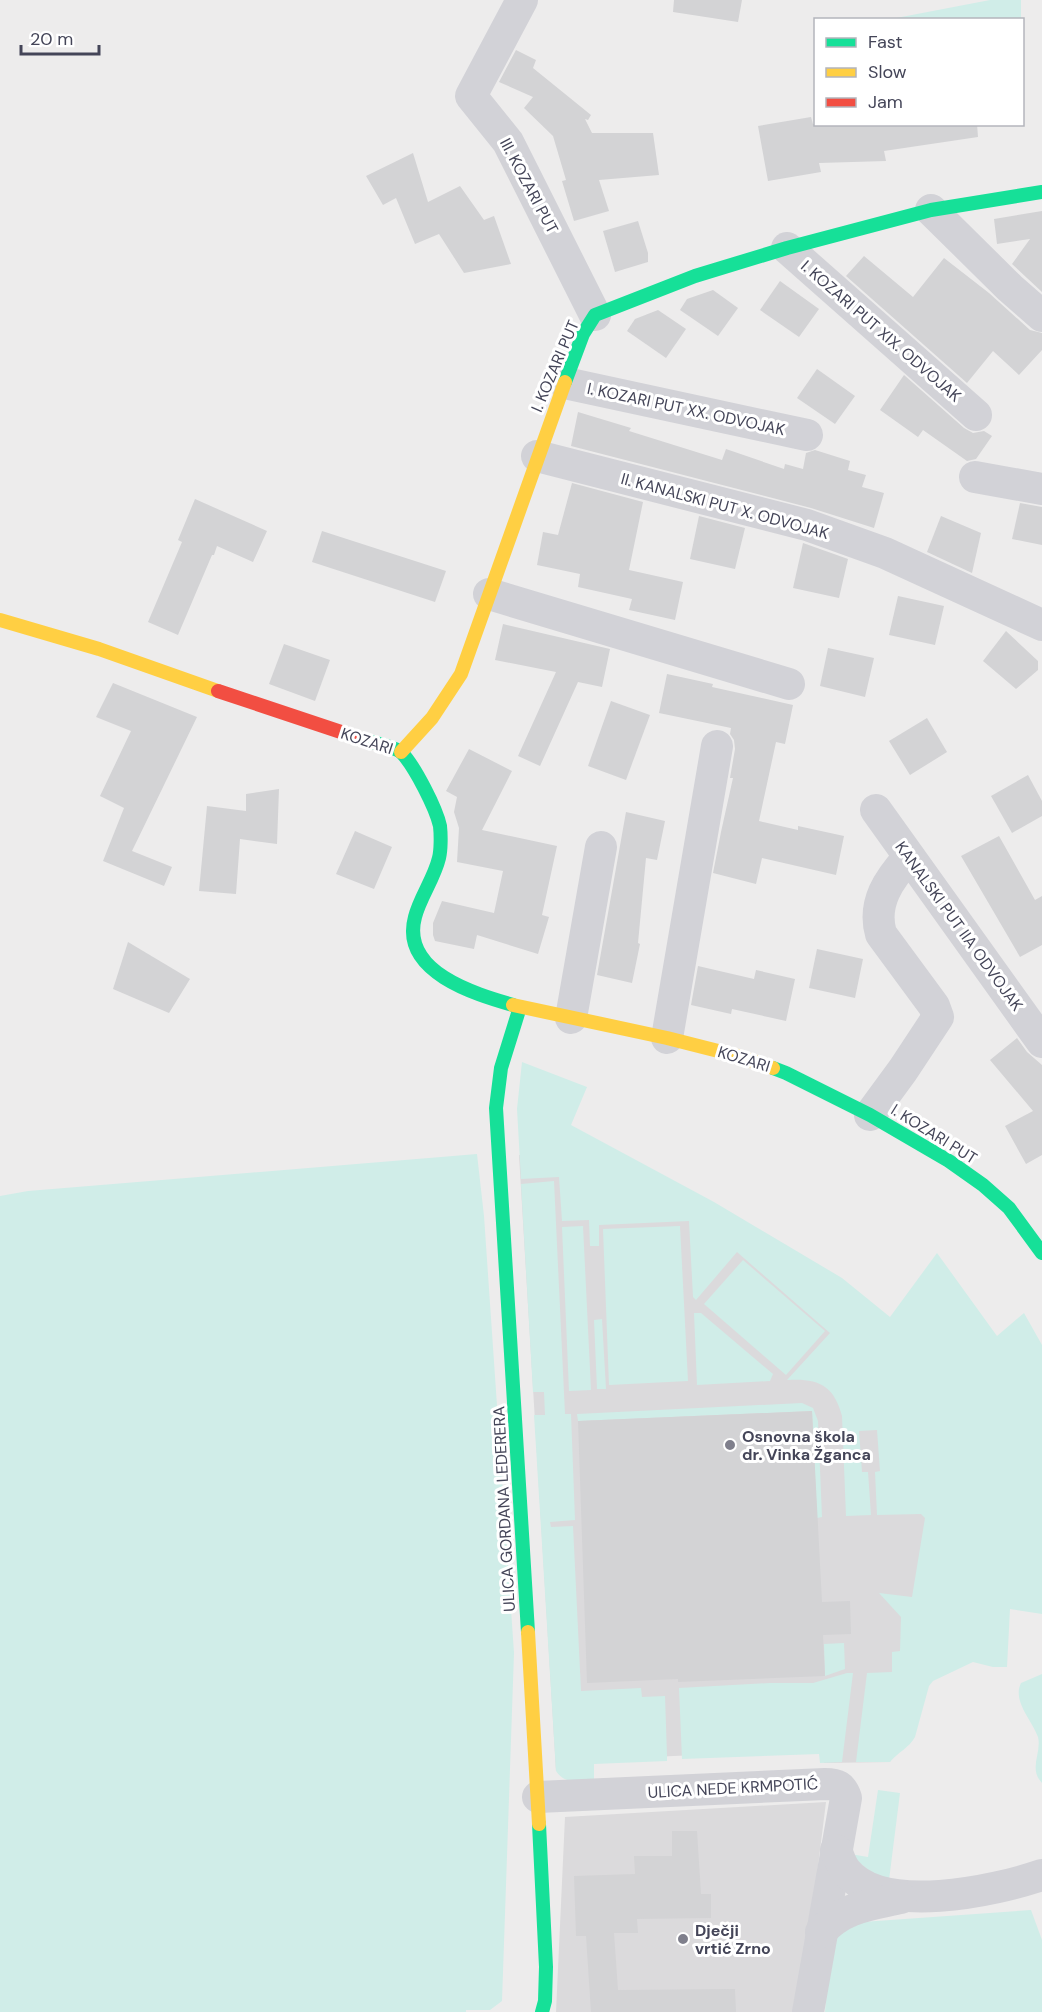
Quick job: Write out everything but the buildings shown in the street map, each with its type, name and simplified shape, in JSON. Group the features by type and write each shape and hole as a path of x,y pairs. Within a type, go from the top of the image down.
{"street":[{"name":"III. KOZARI PUT","path":"522,0 471,96 507,142 596,315"},
{"name":"I. KOZARI PUT","path":"401,752 432,718 461,674 537,456 583,334 596,315 695,276 787,248 931,210 1042,192"},
{"path":"931,210 1010,288 1042,316"},
{"name":"I. KOZARI PUT XIX. ODVOJAK","path":"787,248 976,415"},
{"name":"I. KOZARI PUT XX. ODVOJAK","path":"565,382 807,435"},
{"name":"II. KANALSKI PUT X. ODVOJAK","path":"537,456 807,525 885,553 1042,625"},
{"path":"975,477 1042,489"},
{"path":"489,594 789,684"},
{"name":"KOZARI","path":"0,620 99,649 251,703 401,752 426,791 440,827 440,858 414,919 414,938 420,955 442,978 474,994 520,1007 667,1038 738,1056 786,1073"},
{"path":"667,1038 717,746"},
{"name":"KANALSKI PUT IIA ODVOJAK","path":"876,810 1042,1042"},
{"path":"571,1018 601,847"},
{"path":"870,1115 938,1017 934,1006 880,934 877,922 879,905 885,888 909,857"},
{"name":"ULICA GORDANA LEDERERA","path":"520,1007 501,1068 496,1108 538,1797 546,1967 542,2012"},
{"name":"I. KOZARI PUT","path":"786,1073 870,1115 949,1161 983,1185 1009,1208 1042,1253"},
{"name":"ULICA NEDE KRMPOTIĆ","path":"538,1797 836,1784 843,1789 846,1798 808,2012"},
{"path":"836,1850 841,1863 855,1879 870,1889 904,1897"},
{"path":"821,1932 832,1919 855,1908 904,1897 978,1891 1013,1885 1042,1875"}],"shaded area":[{"name":"Osnovna škola dr. Vinka Žganca","path":"519,1155 636,1187 781,1272 947,1474 890,1762 824,1763 823,1749 589,1760 556,1771"},
{"name":"Dječji vrtić Zrno","path":"826,1802 795,2012 556,2012 565,1817"}],"green space":[{"path":"990,0 1021,0 1021,18 896,18"},
{"path":"522,1062 587,1087 571,1125 714,1202 842,1278 890,1317 937,1253 997,1336 1024,1313 1042,1345 1042,1614 1010,1609 1007,1667 993,1667 973,1662 933,1681 929,1686 915,1737 890,1762 856,1762 867,1673 892,1672 892,1652 900,1651 901,1617 879,1593 912,1597 925,1518 921,1514 877,1515 875,1472 880,1471 877,1430 859,1431 862,1472 868,1472 871,1515 846,1516 842,1416 839,1405 829,1390 816,1382 787,1380 830,1333 737,1252 696,1300 693,1297 689,1221 599,1225 599,1246 590,1246 589,1220 562,1221 559,1177 521,1179 517,1109"},
{"path":"477,1154 484,1216 514,1653 502,2001 490,2010 466,2010 466,2012 0,2012 0,1196 28,1191"},
{"path":"554,1181 565,1414 571,1414 575,1520 550,1522 551,1527 573,1526 581,1691 641,1688 642,1697 665,1696 667,1761 594,1764 594,1780 578,1781 568,1780 556,1771 534,1415 545,1415 544,1392 533,1392 521,1184"},
{"path":"583,1226 591,1390 569,1391 562,1227"},
{"path":"680,1226 688,1381 609,1385 603,1229"},
{"path":"743,1260 825,1331 786,1375 704,1304"},
{"path":"694,1313 701,1313 773,1374 770,1381 697,1385"},
{"path":"602,1319 606,1389 597,1389 594,1320"},
{"path":"802,1403 813,1408 818,1421 822,1517 817,1518 812,1411 578,1421 577,1414"},
{"path":"844,1643 845,1669 825,1676 824,1644"},
{"path":"853,1673 842,1762 820,1763 819,1754 682,1759 679,1688 813,1683"},
{"path":"1042,1674 1042,1783 1036,1772 1038,1737 1021,1704 1019,1690 1021,1683"},
{"path":"878,1790 900,1793 888,1888 850,1854 868,1857"},
{"path":"1031,1910 1042,1940 1042,2012 825,2012 831,1941 848,1923"}],"traffic: fast":[{"path":"565,382 583,334 595,315 695,276 787,248 931,210 1042,192"},
{"path":"359,738 402,753 424,788 440,826 439,858 415,917 413,936 419,952 429,966 444,978 461,987 513,1005"},
{"path":"520,1007 501,1068 496,1108 528,1632"},
{"path":"773,1068 870,1115 949,1161 983,1185 1009,1208 1042,1253"},
{"path":"539,1824 546,1967 545,2001 542,2012"}],"traffic: slow":[{"path":"401,752 432,718 461,674 565,382"},
{"path":"0,620 99,649 218,691"},
{"path":"513,1005 667,1038 738,1056 773,1068"},
{"path":"528,1632 539,1824"}],"traffic: jam":[{"path":"218,691 359,738"}],"place":[{"name":"Osnovna škola dr. Vinka Žganca","path":"730,1445"},
{"name":"Dječji vrtić Zrno","path":"683,1939"}]}
